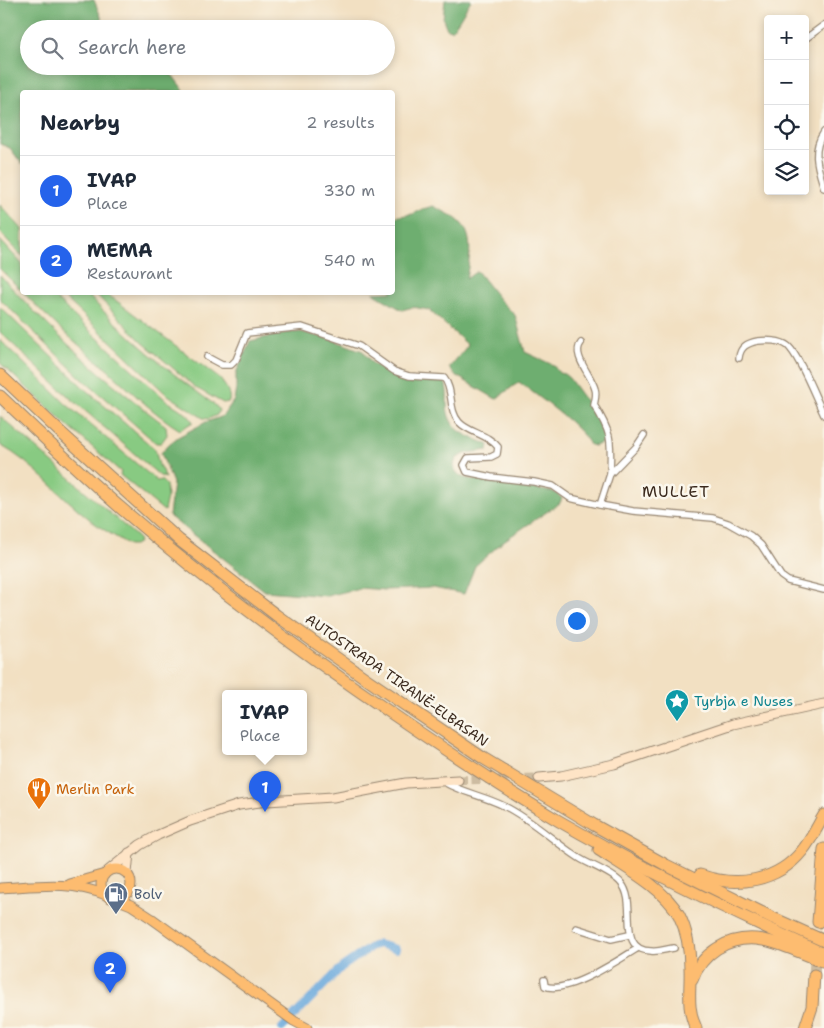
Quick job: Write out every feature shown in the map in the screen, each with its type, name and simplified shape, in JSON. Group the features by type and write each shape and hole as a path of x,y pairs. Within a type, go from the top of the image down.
{"highway":[{"name":"AUTOSTRADA TIRANË-ELBASAN","path":"0,375 179,540 276,615 368,680 483,758 580,817 666,865 824,941"},
{"name":"AUTOSTRADA TIRANË-ELBASAN","path":"0,396 121,508 269,626 368,697 518,796 590,838 660,875 824,954"},
{"path":"666,865 674,862 699,875 721,881 758,880 779,871 794,860 810,840 824,815"},
{"path":"590,838 594,846 652,886 667,899 679,916 689,950 690,1007 696,1028"},
{"path":"818,922 824,849"},
{"path":"690,992 694,974 705,959 717,948 734,941 749,939 769,941 824,961"},
{"path":"805,1028 812,1007 814,975"}],"main road":[{"path":"539,778 561,776 614,764 733,724 821,706"},
{"path":"106,895 101,885 106,873 129,853 158,834 190,821 239,805 267,801 333,797 399,784 458,780"},
{"path":"127,873 129,853"},
{"path":"0,888 68,884 117,869 127,873 132,881 130,892 123,898 116,899"},
{"path":"68,884 92,889 131,905 304,1026"},
{"path":"130,892 151,918"}],"street":[{"path":"809,36 824,25"},
{"path":"824,132 818,140 816,162 824,188"},
{"path":"207,357 222,365 231,365 236,360 247,333 274,329 302,327 350,342 368,351 394,370 409,376 444,378 448,382 454,414 459,422 492,441 498,447 498,451 494,456 468,458 464,465 467,472 553,486 570,498 600,505 633,511 713,518 728,523 751,536 761,545 781,576 788,581 824,590"},
{"path":"739,358 740,351 744,346 751,343 769,341 786,345 792,351 807,378 824,415"},
{"path":"580,343 578,348 579,354 596,391 594,405 610,436 612,453 610,474 600,505"},
{"path":"610,474 636,447 644,435"},
{"path":"442,780 464,792 504,806 578,858 621,882 627,894 629,907 629,936 638,948 650,952 674,948"},
{"path":"576,928 612,939 629,936"},
{"path":"544,980 545,986 559,988 578,981 638,948"}],"green space":[{"path":"0,0 94,0 102,20 20,20 20,75 171,75 184,90 20,90 20,161 10,148 0,144"},
{"path":"445,0 471,0 452,30 447,29 443,19"},
{"path":"0,205 20,227 20,254 0,232"},
{"path":"433,206 454,217 465,228 470,249 466,279 477,271 499,299 515,315 525,352 553,365 559,373 569,378 598,418 606,434 604,442 595,446 590,445 578,429 568,420 519,382 496,399 455,375 449,368 468,345 429,310 413,307 402,310 376,295 395,295 395,217 413,214"},
{"path":"0,240 20,262 20,289 0,269"},
{"path":"0,275 79,355 166,426 167,435 161,443 156,443 79,376 0,299"},
{"path":"26,295 52,295 166,400 185,412 193,422 180,430 161,417"},
{"path":"62,295 88,295 116,324 219,410 217,415 208,419 203,418 165,393"},
{"path":"97,295 107,295 114,299 220,379 228,392 229,402 223,403 196,388 141,341"},
{"path":"0,307 87,391 155,449 159,465 166,478 160,476 59,388 0,332"},
{"path":"301,332 333,340 363,351 372,363 395,377 415,381 445,382 448,414 455,427 467,436 489,445 488,450 467,453 457,458 454,467 458,474 464,478 554,492 562,498 560,503 505,540 475,566 464,594 433,588 385,590 360,588 327,596 265,591 169,516 173,483 161,453 178,437 206,422 221,417 225,413 234,400 236,373 250,341 286,333"},
{"path":"0,340 66,404 157,481 161,480 166,485 167,497 164,511 120,475 121,472 0,363"},
{"path":"0,416 137,537 139,542 129,545 97,525 34,469 0,445"}],"waterway":[{"path":"282,1028 342,967 378,944 396,949"}],"tunnel":[{"path":"458,780 539,778"},
{"path":"814,975 818,922"}],"place":[{"name":"Tyrbja e Nuses","path":"677,722"},
{"name":"Merlin Park","path":"39,810"},
{"name":"IVAP","path":"265,812"},
{"name":"Bolv","path":"116,915"},
{"name":"MEMA","path":"110,993"}],"district":[{"name":"MULLET","path":"676,491"}]}
